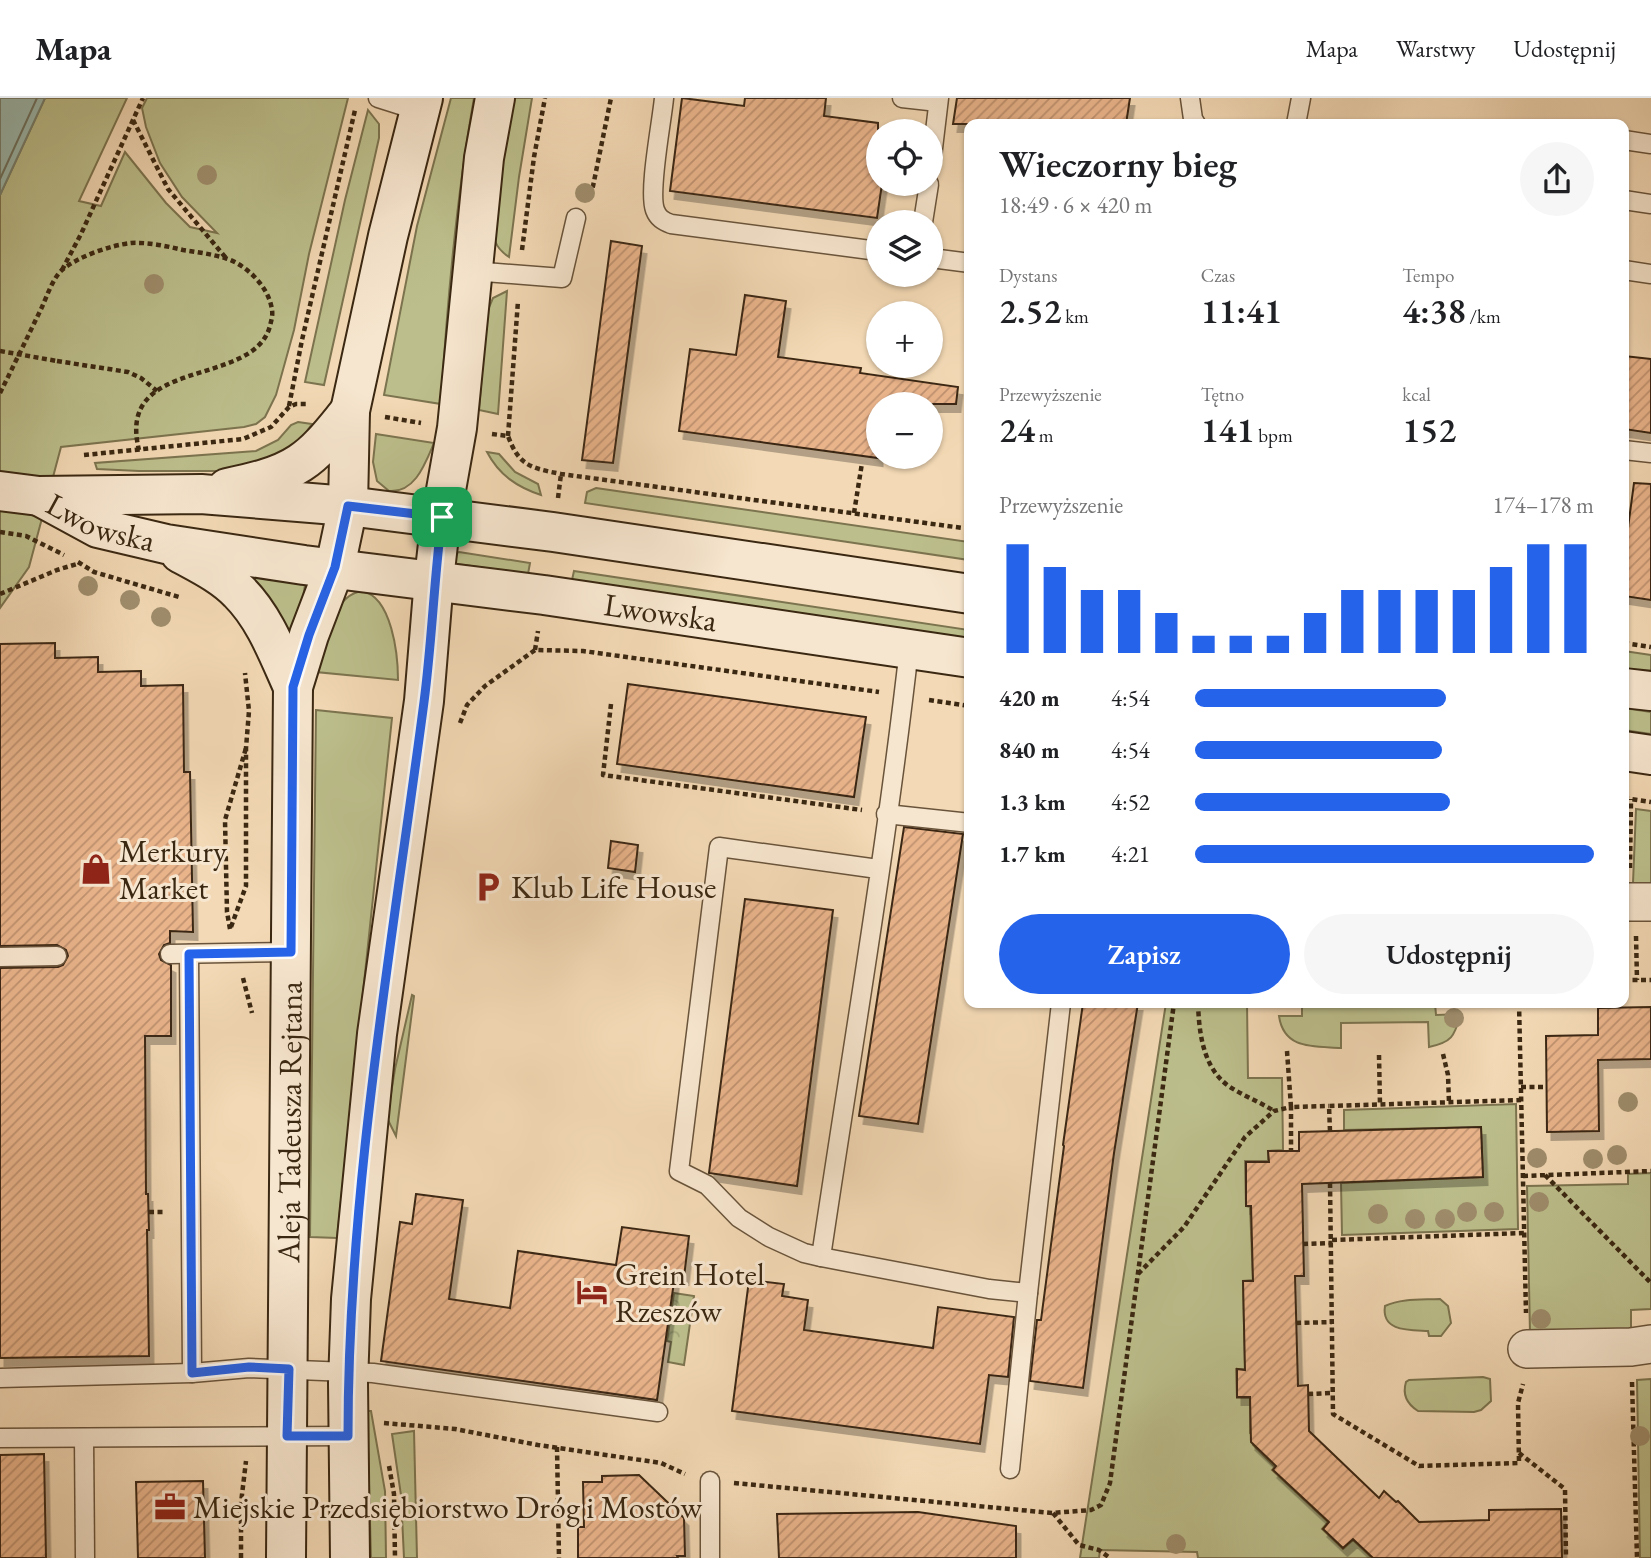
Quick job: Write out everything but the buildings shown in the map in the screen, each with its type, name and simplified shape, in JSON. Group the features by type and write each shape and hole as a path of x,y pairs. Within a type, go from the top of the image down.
{"main road":[{"name":"Aleja Tadeusza Rejtana","path":"350,1558 365,1435 349,1372 351,1299 377,1034 424,701 434,579 457,428 484,158 495,98"},
{"name":"Aleja Tadeusza Rejtana","path":"286,1558 293,687 335,567 348,506 349,411 421,104"},
{"path":"201,494 256,482 299,464 320,446 349,411"},
{"path":"0,491 39,496"},
{"name":"Lwowska","path":"39,496 201,494 348,506 442,517 964,593"},
{"name":"Lwowska","path":"39,496 98,528 166,544 434,579 964,658"},
{"path":"166,544 214,572 238,590 257,613 293,687"},
{"path":"1629,689 1651,691"},
{"path":"1629,752 1651,755"}],"street":[{"path":"1527,1349 1641,1345"}],"lane":[{"path":"379,98 421,104"},
{"path":"664,98 653,188 656,213 661,220 671,224 866,249"},
{"path":"902,98 938,100 936,119"},
{"path":"1190,98 1194,119"},
{"path":"1297,119 1301,98"},
{"path":"1629,141 1651,144"},
{"path":"1629,201 1651,204"},
{"path":"472,271 562,278 576,218"},
{"path":"943,260 964,262"},
{"path":"1629,271 1651,274"},
{"path":"1629,451 1651,453"},
{"path":"821,1257 908,649"},
{"path":"886,814 964,823"},
{"path":"878,869 719,847 679,1171 707,1185 739,1218 769,1237 804,1253 989,1289 1028,1293"},
{"path":"170,954 291,952"},
{"path":"189,954 192,1373"},
{"path":"0,957 58,956"},
{"path":"1010,1469 1060,1008"},
{"path":"0,1378 192,1373 249,1367 349,1372 386,1374 658,1412"},
{"path":"0,1438 365,1435"},
{"path":"84,1438 85,1558"},
{"path":"710,1481 710,1558"}],"path":[{"path":"0,393 81,234 143,98"},
{"path":"289,407 357,98"},
{"path":"576,218 593,194 611,98"},
{"path":"133,120 168,189 227,258 256,277 269,298 273,314 268,332 257,349 240,358 179,378 157,391 145,404 138,419 135,432 139,450"},
{"path":"61,271 94,252 128,243 154,244 227,258"},
{"path":"0,351 128,372 141,377 157,391"},
{"path":"78,456 243,439 271,426 289,407 296,404 427,424"},
{"path":"481,432 508,436 515,454 531,468 561,474 964,528"},
{"path":"854,513 862,463"},
{"path":"558,498 561,474"},
{"path":"0,532 26,536 94,572 186,599"},
{"path":"0,594 80,563"},
{"path":"535,650 538,636"},
{"path":"1629,644 1651,647"},
{"path":"457,732 467,705 485,686 535,650 583,650 964,705"},
{"path":"233,919 246,886 246,748 249,711 245,662"},
{"path":"611,704 603,775 886,814"},
{"path":"230,930 227,912 225,820 246,748"},
{"path":"1635,902 1631,799 1651,802"},
{"path":"1629,981 1651,980"},
{"path":"1198,1008 1207,1060 1229,1086 1274,1111"},
{"path":"1331,1183 1334,1414 1419,1466 1519,1463 1518,1402 1525,1377 1527,1349 1519,1008"},
{"path":"1287,1051 1291,1151"},
{"path":"1443,1054 1448,1075 1449,1103"},
{"path":"1378,1055 1380,1105"},
{"path":"1521,1087 1546,1087"},
{"path":"1138,1274 1184,1227 1245,1137 1274,1111 1291,1107 1521,1100"},
{"path":"1329,1106 1331,1131"},
{"path":"1523,1176 1651,1171"},
{"path":"1545,1175 1651,1283"},
{"path":"1303,1244 1524,1233"},
{"path":"1296,1323 1332,1322"},
{"path":"1637,1558 1641,1345"},
{"path":"1308,1394 1333,1393"},
{"path":"365,1435 381,1423 455,1429 661,1463 690,1477 710,1481"},
{"path":"557,1447 559,1558"},
{"path":"1519,1453 1564,1489 1566,1558"},
{"path":"387,1458 394,1494 395,1558"},
{"path":"1052,1513 1079,1545 1099,1549 1110,1558"}],"green space":[{"path":"45,98 127,98 79,201 101,206 125,152 166,203 190,227 217,233 182,197 160,163 146,127 142,108 147,98 348,98 309,254 294,330 276,395 265,417 256,424 244,427 61,447 29,567 0,608 0,195"},
{"path":"451,98 474,98 453,251 441,404 384,395 417,226"},
{"path":"514,98 532,98 509,257 495,241 494,214"},
{"path":"368,110 379,124 379,138 324,385 305,382 345,200"},
{"path":"507,291 498,414 479,410 487,312 493,298"},
{"path":"298,422 312,424 296,446 248,471 97,469 95,463 256,451 278,440 291,425"},
{"path":"376,434 434,443 418,476 406,487 389,491 377,481 373,462"},
{"path":"487,452 499,454 515,472 538,484 541,495 510,479 497,467"},
{"path":"596,488 964,541 964,559 585,503 587,492"},
{"path":"459,552 530,563 528,574 457,564 454,554"},
{"path":"574,571 964,629 964,638 572,580"},
{"path":"252,576 305,585 300,617 290,644 250,578"},
{"path":"362,591 372,596 387,615 395,642 398,680 316,672 335,612 351,595"},
{"path":"1629,652 1651,655 1651,674 1629,671"},
{"path":"1629,709 1651,712 1651,734 1629,731"},
{"path":"316,710 392,718 337,1238 310,1237"},
{"path":"1636,809 1651,811 1651,883 1633,883"},
{"path":"412,995 414,996 396,1136 387,1118"},
{"path":"1165,1008 1247,1008 1248,1078 1282,1078 1283,1150 1268,1151 1268,1161 1245,1161 1253,1280 1243,1281 1245,1369 1236,1369 1237,1398 1250,1398 1250,1433 1257,1440 1253,1445 1275,1467 1272,1470 1328,1522 1322,1529 1343,1549 1353,1540 1372,1558 1198,1558 1197,1552 1100,1550 1099,1558 1080,1558"},
{"path":"1302,1008 1435,1008 1436,1015 1461,1014 1451,1037 1443,1043 1429,1047 1428,1022 1341,1023 1341,1048 1302,1044 1287,1035 1279,1016 1302,1016"},
{"path":"1516,1104 1518,1229 1342,1235 1341,1183 1483,1177 1481,1127 1344,1130 1344,1110"},
{"path":"1651,1173 1651,1309 1631,1310 1631,1330 1530,1333 1527,1186 1628,1184 1628,1174"},
{"path":"674,1293 694,1296 684,1365 668,1362 671,1342 667,1341"},
{"path":"1440,1299 1448,1306 1451,1323 1441,1336 1429,1336 1428,1331 1398,1328 1387,1321 1385,1306 1392,1303"},
{"path":"1490,1379 1491,1401 1481,1410 1474,1412 1418,1411 1405,1395 1406,1382 1409,1380"},
{"path":"1651,1379 1651,1558 1640,1558 1637,1380"},
{"path":"367,1411 371,1411 385,1491 386,1558 371,1558"},
{"path":"414,1431 417,1558 404,1558 401,1495 392,1434"}],"water":[{"path":"0,98 45,98 0,195"}],"place":[{"name":"Merkury Market","path":"96,869"},
{"name":"Klub Life House","path":"488,887"},
{"name":"Grein Hotel Rzeszów","path":"592,1292"},
{"name":"Miejskie Przedsiębiorstwo Dróg i Mostów","path":"170,1507"}],"route":[{"path":"348,506 442,517 424,701 377,1034 351,1299 348,1436 287,1436 289,1369 249,1367 192,1373 189,954 291,952 293,687 300,660 335,567 348,506"}]}
